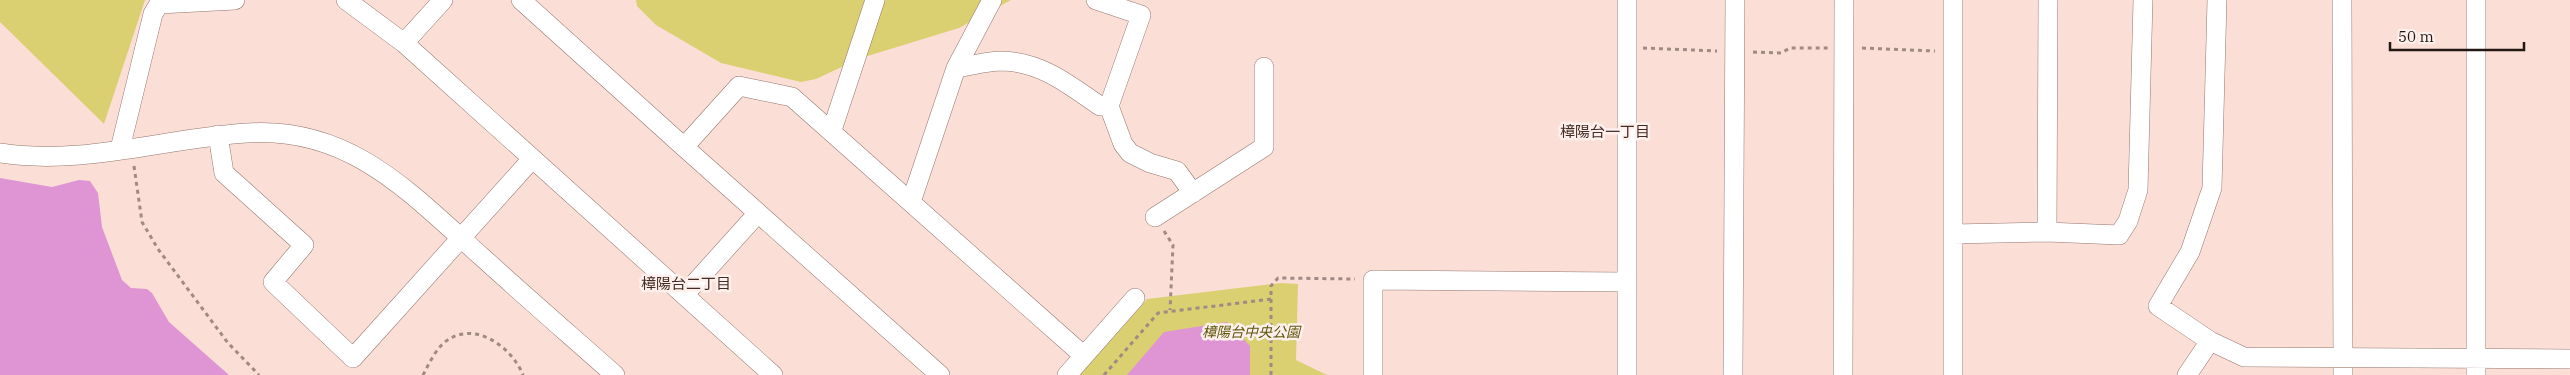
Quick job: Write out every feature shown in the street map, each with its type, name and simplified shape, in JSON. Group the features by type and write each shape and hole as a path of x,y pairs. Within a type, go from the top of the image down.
{"street":[{"path":"126,149 153,14 159,4 235,0"},
{"path":"346,0 404,43 684,294 763,372"},
{"path":"404,43 444,0"},
{"path":"521,0 940,375"},
{"path":"832,130 875,0"},
{"path":"911,202 956,68 992,0"},
{"path":"1096,0 1140,15 1110,106 1123,144 1130,153 1150,163 1177,171 1193,193"},
{"path":"1627,0 1627,375"},
{"path":"1733,375 1735,0"},
{"path":"1843,375 1844,0"},
{"path":"1953,0 1953,375"},
{"path":"2047,232 2048,0"},
{"path":"1953,234 2047,232 2119,235 2128,221 2138,190 2143,0"},
{"path":"2217,0 2212,188 2190,252 2158,306 2210,342 2244,357 2343,366 2476,367 2570,359"},
{"path":"2342,0 2343,366"},
{"path":"2476,0 2476,367"},
{"path":"956,68 1001,61 1032,64 1050,71 1100,106 1110,106"},
{"path":"1155,217 1264,147 1264,67"},
{"path":"684,147 739,86 792,97 832,130 1084,356"},
{"path":"0,152 49,157 126,149 218,135 273,133 317,140 337,147 388,174 615,375"},
{"path":"218,135 224,173 304,245 274,282 354,358 532,159"},
{"path":"684,294 758,212"},
{"path":"1373,375 1373,280 1626,282"},
{"path":"1067,375 1135,298"},
{"path":"2187,375 2210,342"}],"path":[{"path":"1627,47 1781,53 1790,48 1953,52"},
{"path":"126,149 142,222 158,249 228,343 259,375"},
{"path":"1155,217 1173,245 1170,310"},
{"path":"1271,375 1271,286 1278,278 1373,280"},
{"path":"1104,375 1158,313 1170,310 1271,299"},
{"path":"423,375 444,342 469,334 501,344 514,356 524,375"}],"green space":[{"path":"0,0 145,0 104,124 0,22"},
{"path":"636,0 1011,0 959,28 861,58 816,79 801,82 721,63 656,25 637,6"},
{"name":"樟陽台中央公園","path":"1281,283 1298,284 1296,360 1327,375 1079,375 1147,299"}],"shaded area":[{"path":"0,178 52,187 79,180 90,181 98,193 102,227 122,280 131,288 147,289 152,293 169,322 229,375 0,375"},
{"path":"1227,322 1250,346 1250,375 1127,375 1164,332"}],"district":[{"name":"樟陽台一丁目","path":"1605,132"},
{"name":"樟陽台二丁目","path":"686,284"}]}
